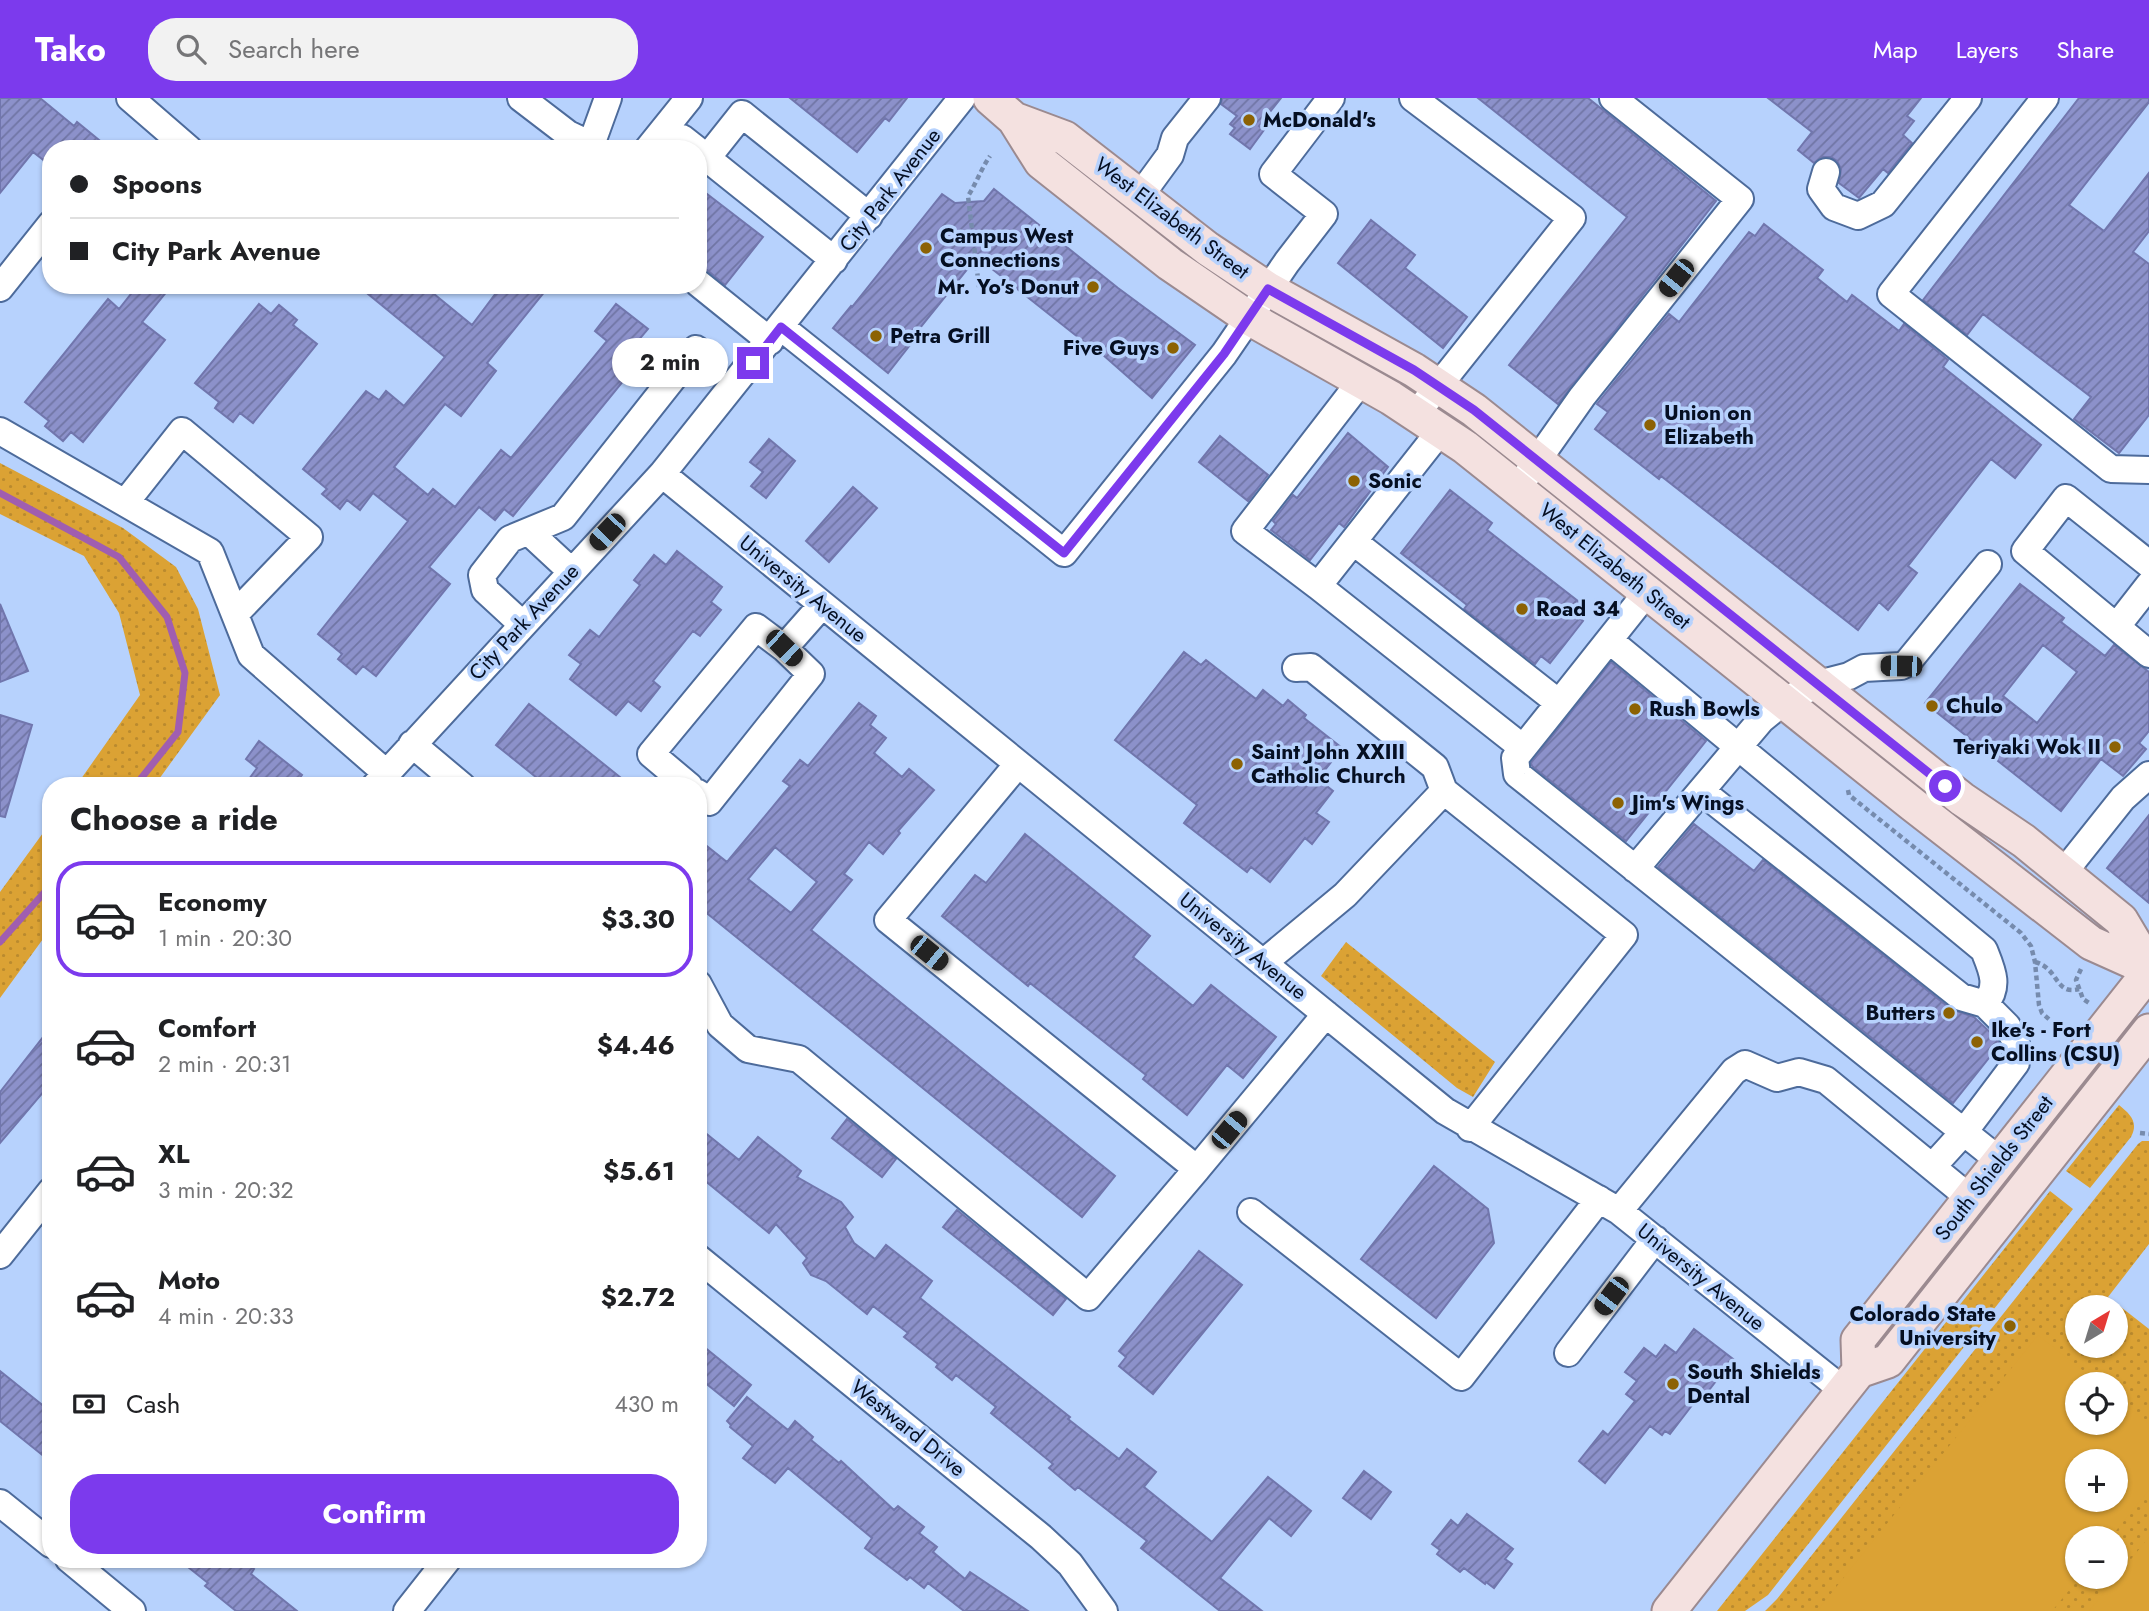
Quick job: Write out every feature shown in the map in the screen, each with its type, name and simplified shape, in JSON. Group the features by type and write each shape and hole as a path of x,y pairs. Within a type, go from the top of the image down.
{"main road":[{"name":"West Elizabeth Street","path":"1002,108 1065,138 1208,249 1268,289 1438,385 1539,460 1962,799 2024,841 2121,920 2149,969"},
{"name":"West Elizabeth Street","path":"1002,108 1041,162 1170,264 1249,318 1429,422 1517,488 1912,804 2091,943 2149,969"},
{"name":"South Shields Street","path":"1851,1380 1858,1340 2149,969"},
{"name":"South Shields Street","path":"1669,1611 1851,1380 1888,1361 2149,1031"}],"street":[{"path":"130,98 179,140"},
{"path":"521,98 579,140"},
{"path":"594,140 608,98"},
{"path":"655,140 689,98"},
{"name":"City Park Avenue","path":"382,777 662,474 962,98"},
{"path":"1140,196 1170,155 1175,138 1207,98"},
{"path":"707,289 776,334 1064,553 1224,354 1324,214 1273,174 1331,98"},
{"path":"1318,586 1354,542 1429,422 1438,385 1572,218 1413,98"},
{"path":"1517,488 1582,397 1740,199 1613,98"},
{"path":"1826,172 1821,189 1834,206 1858,216 1883,204 1968,98"},
{"path":"2045,98 1891,294 2111,469 2149,470"},
{"path":"707,146 742,114 869,216"},
{"path":"707,159 834,260"},
{"path":"0,288 42,237"},
{"path":"522,624 485,590 482,575 510,539 563,517 696,349"},
{"path":"1361,381 1245,531 1523,748"},
{"path":"0,431 210,552 251,655 378,777"},
{"path":"125,503 182,431 309,537 235,614"},
{"name":"University Avenue","path":"662,474 1445,1111 1609,1205 1851,1380"},
{"path":"2149,564 2066,498 2025,551 2149,654"},
{"path":"529,532 571,571"},
{"path":"1354,542 1559,703"},
{"path":"1635,869 1761,720 1784,701 1818,684 1849,676 1864,668 1901,666 1907,663 1988,564"},
{"path":"2117,626 2149,586"},
{"path":"1648,592 1515,758 1517,774 2000,1161"},
{"path":"784,648 822,604"},
{"path":"678,777 651,754 756,627 784,648 811,674 709,802 707,800"},
{"path":"1609,640 1984,950 1993,972 1993,994 1986,1004"},
{"path":"1296,668 1311,667 1435,767 1444,791 1624,935 1471,1128"},
{"path":"412,744 451,777"},
{"path":"1018,764 888,920 1197,1169"},
{"path":"2063,872 2123,798 2149,775"},
{"path":"1701,790 1961,997 1986,1004 2007,1026 2016,1041 2016,1063 1964,1132 1933,1166"},
{"path":"1263,963 1345,895 1444,791"},
{"path":"707,1001 720,1025 748,1049 799,1059 1088,1297 1326,1014"},
{"path":"1251,1212 1461,1377 1609,1205 1734,1071 1745,1064 1777,1078 1799,1072 1826,1080 1970,1199"},
{"path":"0,1255 42,1202"},
{"path":"1568,1353 1655,1239"},
{"name":"Westward Drive","path":"707,1265 1041,1536 1069,1564 1104,1611"},
{"path":"0,1503 42,1537"},
{"path":"80,1568 132,1611"},
{"path":"407,1611 441,1568"}],"path":[{"path":"979,287 968,196 990,156"},
{"path":"2035,962 2048,967 2059,985 2066,990 2079,989"},
{"path":"2083,999 2076,976 2084,966"},
{"path":"2140,1133 2149,1134"}],"shaded area":[{"path":"0,463 123,528 176,567 198,609 220,695 161,777 82,777 140,695 119,613 84,556 0,514"},
{"path":"42,834 42,940 0,998 0,892"},
{"path":"1346,942 1495,1062 1473,1097 1457,1088 1321,976"},
{"path":"2119,1105 2132,1119 2133,1132 2090,1188 2066,1171"},
{"name":"Colorado State University","path":"2149,1141 2149,1244 2110,1295 2065,1295 2065,1358 2128,1358 2128,1313 2149,1329 2149,1611 1765,1611 2138,1144"},
{"path":"2050,1191 2073,1209 1768,1595 1745,1611 1717,1611"},
{"path":"2038,1335 2085,1372 2065,1372 2065,1435 2128,1435 2128,1407 2149,1424 2149,1490 2120,1526 2065,1526 2065,1589 2070,1589 2052,1611 1817,1611"},
{"path":"2149,1537 2149,1611 2089,1611 2107,1589 2128,1589 2128,1563"}],"building":[{"path":"0,98 40,98 74,126 77,122 99,140 42,140 42,159 33,152 0,193"},
{"path":"790,98 907,98 889,121 885,118 857,152"},
{"name":"McDonald's","path":"1222,98 1281,98 1259,126 1264,130 1250,149 1230,134 1235,128 1230,124 1237,116 1221,104"},
{"path":"1478,98 1588,98 1716,201 1558,404 1509,365 1627,217"},
{"path":"1768,98 1921,98 1907,116 1914,121 1903,135 1912,143 1888,173 1883,169 1859,198 1839,183 1841,169 1837,161 1831,157 1823,157 1814,163 1798,150 1812,132"},
{"path":"2079,98 2149,98 2149,102 2069,205 2104,231 2149,173 2149,231 2133,252 2149,264 2149,415 2119,453 2074,419 2091,397 1983,314 1967,335 1923,300"},
{"path":"994,189 1118,288 1195,345 1152,398 1094,347 1093,349 977,257 907,344 910,345 888,373 833,328 942,194 955,203 984,201"},
{"path":"707,194 763,237 725,285 707,270"},
{"path":"1371,220 1415,255 1405,268 1467,317 1443,348 1338,263"},
{"name":"Union on Elizabeth","path":"1764,224 1823,270 1817,278 1847,302 1852,295 1899,331 1904,324 1948,360 1943,367 2041,445 2015,478 1991,459 1908,566 1917,573 1888,610 1879,602 1858,630 1661,476 1659,479 1595,429 1608,412 1597,404 1669,314 1679,322 1749,232 1755,236"},
{"path":"131,294 165,294 142,322 165,340 83,442 71,432 63,441 45,426 49,421 25,402 108,299 119,309"},
{"path":"368,294 434,294 472,325 495,294 543,294 487,363 496,371 461,416 445,404 394,467 428,495 433,489 455,507 501,450 511,458 607,341 595,331 616,304 648,329 636,343 647,352 513,516 504,509 495,520 479,507 429,567 450,584 376,676 363,666 356,674 338,659 342,654 318,634 408,521 373,493 360,510 347,500 340,509 322,494 327,489 303,469 366,391 379,400 386,391 404,406 445,357"},
{"path":"259,304 271,314 279,305 297,320 293,325 317,344 253,423 240,413 233,422 215,408 219,402 195,383"},
{"path":"1348,433 1388,467 1344,527 1339,523 1310,560 1271,530 1276,524 1273,521 1293,495 1297,498"},
{"path":"1220,436 1268,475 1248,501 1199,462"},
{"path":"769,439 795,461 766,498 751,486 763,472 750,462"},
{"path":"853,487 877,508 829,562 806,541"},
{"path":"1450,490 1492,523 1487,530 1583,605 1576,615 1583,621 1550,663 1541,656 1535,664 1464,609 1467,605 1401,553"},
{"path":"677,551 722,587 711,602 721,610 700,636 693,631 653,681 660,687 641,711 628,701 616,715 570,679 581,664 569,655 590,630 599,637 640,585 634,580 654,555 666,565"},
{"path":"2020,584 2064,618 2061,622 2105,656 2114,645 2149,672 2149,731 2139,743 2146,749 2123,776 2101,759 2061,811 1925,703","holes":["2043,645 2077,672 2037,723 2003,696"]},
{"path":"0,604 28,671 0,682"},
{"name":"Saint John XXIII Catholic Church","path":"1184,652 1201,665 1206,660 1256,699 1263,690 1283,706 1288,700 1306,715 1304,718 1342,748 1318,779 1333,791 1316,813 1329,822 1312,844 1305,838 1270,882 1251,867 1247,872 1184,823 1197,805 1115,740"},
{"path":"1611,662 1706,741 1626,841 1531,763"},
{"path":"859,703 876,716 870,725 886,738 874,753 902,777 909,769 934,790 898,831 900,833 883,854 869,842 844,874 852,880 811,930 1115,1176 1082,1217 707,913 707,846 727,862 790,786 783,781 800,760 808,766","holes":["775,847 817,882 791,913 748,879"]},
{"path":"529,704 620,777 536,777 496,745"},
{"path":"0,715 32,725 5,817 0,816"},
{"path":"259,741 302,775 250,777 257,768 246,759"},
{"path":"2149,815 2149,903 2107,868"},
{"path":"1694,824 1754,871 1763,860 1951,1009 1974,1017 1994,1036 2000,1044 1953,1103 1658,867"},
{"path":"1025,834 1150,936 1133,957 1193,1006 1211,985 1276,1037 1243,1078 1227,1065 1187,1115 1143,1079 1146,1075 1030,983 1028,986 942,916 975,875 986,883"},
{"path":"42,1038 42,1094 0,1143 0,1092"},
{"path":"847,1119 896,1159 882,1177 832,1138"},
{"path":"707,1134 739,1160 758,1137 801,1171 797,1177 841,1202 853,1217 845,1227 854,1243 875,1259 886,1245 932,1281 920,1298 1119,1459 1127,1449 1156,1472 1144,1487 1212,1542 1268,1477 1311,1511 1291,1536 1269,1518 1220,1578 1262,1611 1220,1611 1141,1548 1147,1541 1078,1487 1075,1490 1049,1468 1053,1464 991,1413 996,1407 956,1375 952,1380 936,1367 938,1364 904,1337 908,1333 873,1306 867,1314 826,1281 811,1275 803,1263 807,1258 776,1224 769,1233 707,1182"},
{"path":"1434,1166 1488,1209 1494,1243 1436,1318 1361,1259"},
{"path":"957,1210 1066,1299 1053,1315 943,1227"},
{"path":"1199,1251 1242,1285 1153,1394 1119,1366 1126,1357 1119,1351"},
{"name":"South Shields Dental","path":"1694,1329 1733,1359 1706,1394 1703,1391 1670,1434 1665,1431 1662,1435 1650,1426 1605,1483 1579,1461 1603,1431 1608,1435 1635,1401 1626,1394 1637,1381 1625,1372 1644,1348 1656,1357 1665,1345 1676,1353"},
{"path":"707,1349 751,1385 734,1406 707,1384"},
{"path":"0,1371 42,1405 42,1455 0,1421"},
{"path":"747,1397 788,1430 795,1421 813,1437 811,1440 839,1463 841,1461 894,1510 898,1506 924,1527 919,1533 937,1547 933,1552 965,1579 970,1572 1028,1611 964,1611 928,1583 924,1588 910,1577 907,1580 865,1548 872,1538 788,1468 775,1483 743,1458 753,1446 730,1427 727,1421"},
{"path":"1364,1471 1391,1492 1371,1519 1343,1498"},
{"path":"1467,1514 1513,1549 1505,1559 1512,1564 1494,1588 1464,1568 1460,1572 1437,1554 1440,1550 1432,1544 1451,1520 1458,1526"},
{"path":"189,1568 253,1568 251,1574 297,1611 236,1611 205,1586 208,1583"}],"waterway":[{"path":"0,493 119,557 167,617 185,673 178,732 142,777"},
{"path":"0,942 42,895"}],"place":[{"name":"McDonald's","path":"1249,120"},
{"name":"Campus West Connections","path":"926,248"},
{"name":"Mr. Yo's Donut","path":"1093,287"},
{"name":"Petra Grill","path":"876,336"},
{"name":"Five Guys","path":"1173,348"},
{"name":"Union on Elizabeth","path":"1650,425"},
{"name":"Sonic","path":"1354,481"},
{"name":"Road 34","path":"1522,609"},
{"name":"Chulo","path":"1932,706"},
{"name":"Rush Bowls","path":"1635,709"},
{"name":"Teriyaki Wok II","path":"2115,747"},
{"name":"Saint John XXIII Catholic Church","path":"1237,764"},
{"name":"Jim's Wings","path":"1618,803"},
{"name":"Butters","path":"1949,1013"},
{"name":"Ike's - Fort Collins (CSU)","path":"1977,1042"},
{"name":"Colorado State University","path":"2010,1326"},
{"name":"South Shields Dental","path":"1673,1384"}],"route":[{"path":"753,363 781,327 1064,553 1224,354 1268,289 1414,370 1474,410 1945,786"}]}
